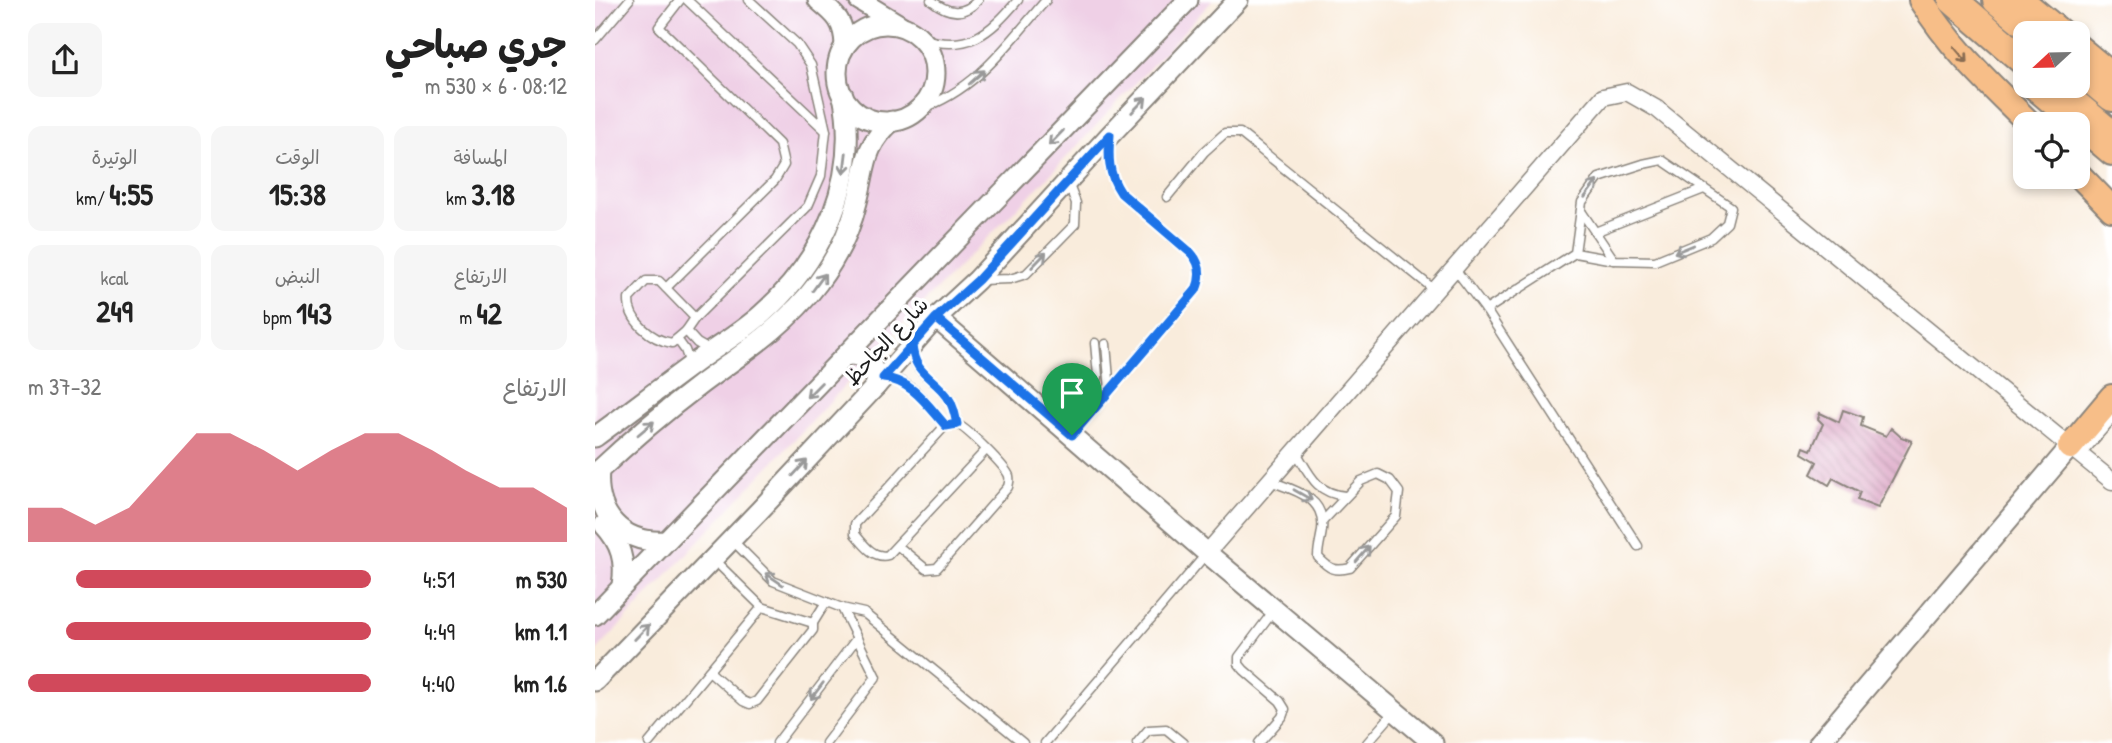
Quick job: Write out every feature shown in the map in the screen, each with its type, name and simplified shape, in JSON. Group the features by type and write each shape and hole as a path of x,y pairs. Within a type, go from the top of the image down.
{"highway":[{"path":"1953,0 2013,52"},
{"path":"1997,0 2022,21"},
{"path":"2090,79 2112,97"},
{"path":"2067,98 2112,135"}],"main road":[{"path":"1921,0 1971,67 2018,112"},
{"path":"1932,0 2013,69"},
{"path":"2022,0 2047,21"},
{"path":"2090,57 2112,75"},
{"path":"2047,98 2112,153"},
{"path":"2090,186 2112,209"},
{"path":"2075,451 2112,397"}],"street":[{"path":"818,0 841,20 845,30 845,45"},
{"path":"842,95 849,105 869,119 893,121 918,110 933,88 935,75 929,49 921,38 859,0"},
{"name":"شارع الجاحظ","path":"595,615 1188,0"},
{"name":"شارع الجاحظ","path":"595,681 880,382 936,318 978,280 1067,181 1238,0"},
{"path":"595,437 743,329 775,302 803,270 825,235 838,197 844,168 847,126 837,70 839,57 845,45 861,30 882,23 904,27"},
{"path":"1207,553 1603,97 1626,92 1657,109 2112,481"},
{"path":"666,541 643,540 622,531 613,523 601,504 597,472 675,404 774,331 806,299 843,242 857,203 869,150 893,121"},
{"path":"936,318 1207,553 1433,743"},
{"path":"848,355 856,355 870,363 880,382"},
{"path":"1819,743 2075,451"},
{"path":"595,518 618,543 624,564 622,586"}],"lane":[{"path":"595,40 629,0"},
{"path":"666,288 775,180 784,165 779,144 659,27 680,0"},
{"path":"687,0 826,131"},
{"path":"695,318 659,281 646,281 629,299 628,307 633,317 653,338 671,343 687,331 695,318 808,206 821,176 826,131 811,65 806,54 750,0"},
{"path":"932,0 943,9 956,12 969,8 978,0"},
{"path":"921,38 951,44 980,37 993,29 1018,0"},
{"path":"918,110 959,92 982,74 1046,0"},
{"path":"1167,197 1204,152 1225,133 1240,133 1436,291"},
{"path":"1066,431 1110,391 1196,290 1201,274 1191,253 1121,193 1109,167 1110,135"},
{"path":"1486,310 1575,253 1614,260 1655,261 1710,238 1727,223 1731,207 1663,160 1643,164 1599,178 1582,202 1575,253"},
{"path":"978,280 1010,279 1026,274 1075,223 1076,203 1067,181"},
{"path":"1595,232 1704,189"},
{"path":"1581,211 1614,260"},
{"path":"1455,270 1486,310 1638,546"},
{"path":"687,331 697,343 711,351"},
{"path":"677,339 691,365"},
{"path":"1066,431 1095,388 1098,376 1095,343"},
{"path":"1106,344 1110,391"},
{"path":"898,546 926,569 940,566 1009,484 1007,473 957,424 947,396 923,374 913,359 912,345"},
{"path":"880,382 894,379 910,388 946,426"},
{"path":"2075,451 2112,419"},
{"path":"957,424 946,426 855,524 857,537 877,556 888,555 898,546 986,450"},
{"path":"1296,451 1314,481 1329,494 1345,496"},
{"path":"1270,481 1312,499 1322,514 1318,558 1328,569 1340,571 1350,568 1396,516 1399,492 1390,480 1378,474 1361,481 1322,522"},
{"path":"731,540 773,581 826,603 864,613 1023,743"},
{"path":"1045,743 1207,553"},
{"path":"712,558 762,607 813,623"},
{"path":"709,671 743,701 750,705 757,701 813,629 813,623 826,603"},
{"path":"649,743 762,607"},
{"path":"826,743 876,677 842,608"},
{"path":"1259,743 1282,717 1285,709 1280,701 1244,670 1239,664 1239,657 1275,609"},
{"path":"777,743 857,638"},
{"path":"1367,743 1395,711"},
{"path":"1137,743 1148,730 1167,729 1183,743"}],"shaded area":[{"path":"595,0 1213,0 1049,176 910,316 595,652"}],"building":[{"path":"1843,410 1863,417 1861,426 1886,436 1891,428 1901,437 1912,441 1878,508 1857,500 1860,492 1833,478 1829,485 1811,474 1817,462 1802,453 1804,447 1811,450 1823,424 1818,419 1820,413 1839,422"}],"route":[{"path":"1072,435 936,318 912,345 913,359 923,374 947,396 957,424 946,426 917,393 894,379 883,378 912,345 936,318 978,280 1110,135 1109,167 1121,193 1191,253 1201,274 1196,290 1072,435"}]}
